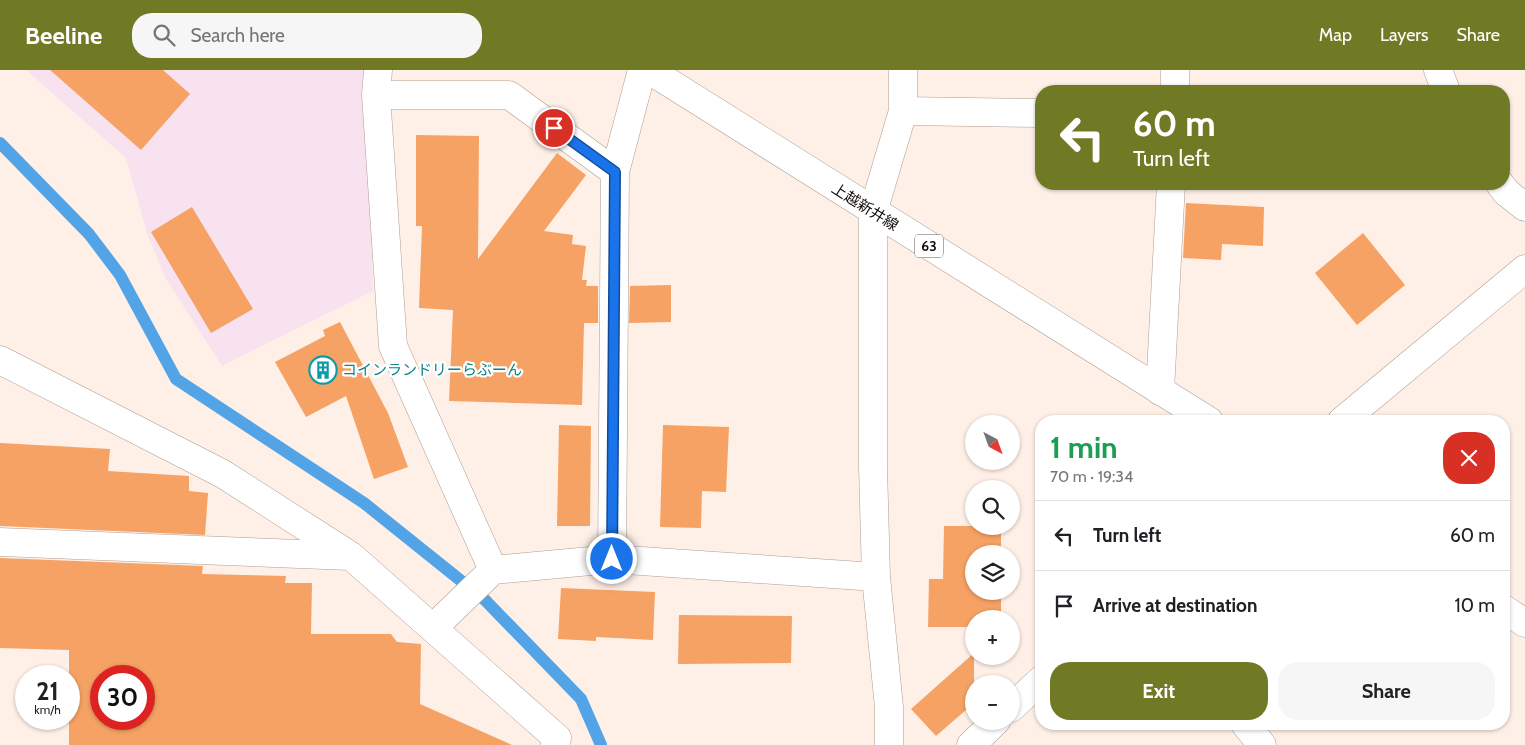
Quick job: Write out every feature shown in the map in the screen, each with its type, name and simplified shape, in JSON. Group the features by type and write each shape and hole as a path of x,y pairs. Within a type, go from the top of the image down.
{"street":[{"path":"612,559 615,172 642,70"},
{"name":"上越新井線","path":"649,70 1199,415"},
{"path":"889,745 890,707 876,577 872,466 873,212 903,110 903,70"},
{"path":"1175,70 1175,85"},
{"path":"1438,70 1444,85"},
{"path":"492,571 393,346 377,83 508,95 615,172"},
{"path":"903,110 1035,113"},
{"path":"1160,391 1171,190"},
{"path":"1504,190 1525,207"},
{"path":"1349,415 1525,269"},
{"path":"0,360 223,474 351,556 557,738 555,745"},
{"path":"0,542 351,556"},
{"path":"433,628 492,571 612,559 876,577"},
{"path":"1510,613 1525,623"},
{"path":"1020,700 1035,686"},
{"path":"971,745 987,730"},
{"path":"1250,730 1262,745"}],"shaded area":[{"path":"26,70 366,70 373,291 222,366 166,279 147,233 126,158"}],"building":[{"path":"50,70 163,70 190,94 141,150"},
{"path":"416,135 479,136 478,259 557,153 586,175 544,231 573,235 572,244 586,246 582,280 587,280 586,286 598,286 598,323 584,323 582,405 449,401 453,310 419,308 422,226 416,226"},
{"path":"1186,203 1264,207 1263,246 1222,244 1221,260 1183,258"},
{"path":"192,207 253,309 211,333 151,232"},
{"path":"1363,233 1405,285 1357,325 1315,273"},
{"path":"671,285 671,322 629,323 630,286"},
{"name":"コインランドリーらぶーん","path":"340,322 388,413 408,467 374,479 346,396 306,417 275,362 325,336 323,330"},
{"path":"559,425 591,426 590,526 557,526"},
{"path":"663,425 729,427 726,492 702,491 701,528 660,527"},
{"path":"0,443 110,449 108,471 189,476 189,491 208,493 205,535 0,526"},
{"path":"944,526 965,526 965,535 1001,535 1001,545 965,545 965,600 1001,600 1001,610 965,610 965,627 928,627 929,579 943,579"},
{"path":"0,558 203,566 202,574 286,576 285,583 312,583 311,634 391,634 397,642 421,644 420,704 512,745 69,745 69,730 80,730 80,665 69,665 69,650 0,648"},
{"path":"561,588 655,592 653,640 596,637 596,641 558,639"},
{"path":"679,615 792,616 791,663 678,664"},
{"path":"965,661 965,665 974,665 974,675 965,675 965,711 936,736 911,709"}],"waterway":[{"path":"0,143 89,234 120,275 176,379 364,503 485,600 581,699 601,745"}],"place":[{"name":"コインランドリーらぶーん","path":"323,370"}],"route":[{"path":"554,128 615,172 612,559"}]}
